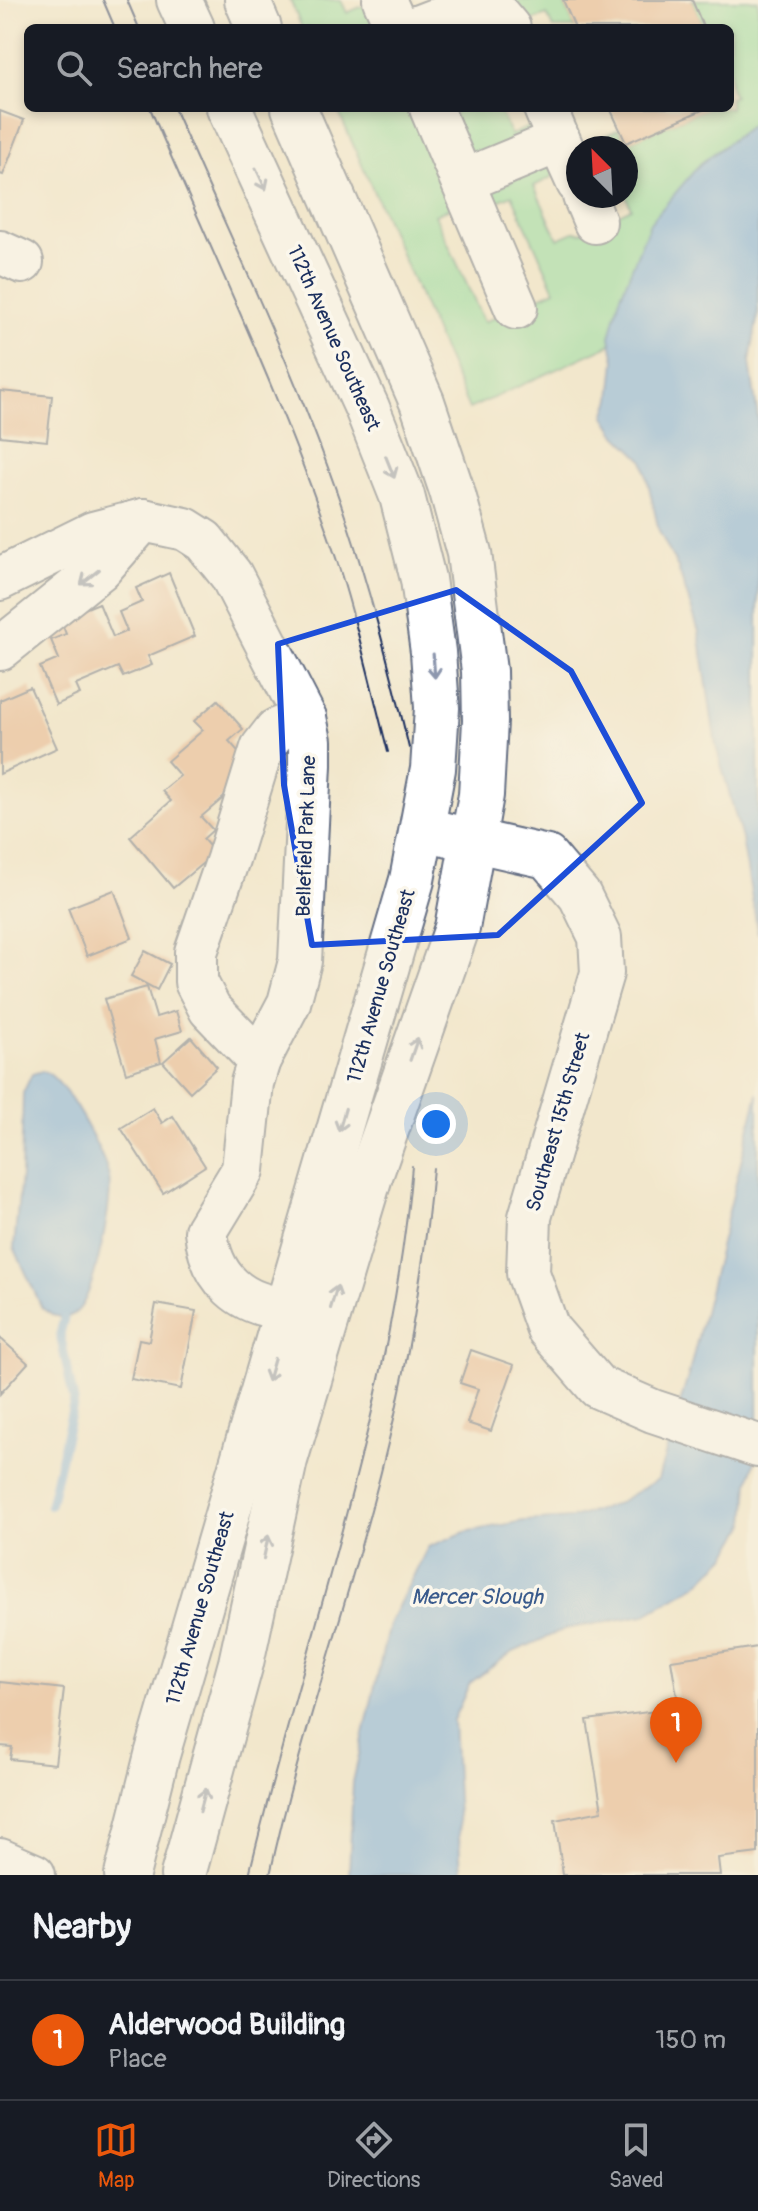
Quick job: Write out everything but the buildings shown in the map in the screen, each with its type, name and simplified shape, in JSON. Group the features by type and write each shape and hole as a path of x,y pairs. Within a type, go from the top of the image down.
{"main road":[{"path":"179,0 190,24"},
{"path":"247,0 257,24"},
{"name":"112th Avenue Southeast","path":"127,1875 157,1755 412,880 433,769 437,708 423,579 402,496 367,408 231,112"},
{"path":"183,1875 241,1663 285,1460 370,1176 457,928 481,795 484,671 469,553 422,402 296,112"}],"street":[{"path":"384,0 395,24"},
{"path":"424,24 471,6 493,9 506,24"},
{"path":"433,112 516,308"},
{"path":"463,181 552,124 566,156"},
{"path":"0,649 100,569 143,520"},
{"name":"Bellefield Park Lane","path":"0,579 93,533 143,520 185,529 204,541 231,575 305,718 310,741 310,765 300,961 289,1003 259,1060 252,1083 243,1170 206,1231 207,1245 217,1272 239,1295 254,1303 289,1308"},
{"path":"259,1060 210,1009 196,982 196,952 262,748 276,730 305,718"},
{"name":"Southeast 15th Street","path":"423,829 547,857 580,896 600,937 602,973 530,1217 528,1273 548,1329 598,1387 653,1411 758,1446"},
{"path":"0,1860 34,1875"}],"highlighted area":[{"path":"456,590 571,671 642,803 498,935 312,945 284,785 278,644"}],"green space":[{"path":"290,0 341,0 347,13 369,3 378,24 300,24"},
{"path":"503,0 563,0 573,24 551,24 547,15 528,22"},
{"path":"692,0 758,0 758,120 700,164 610,336 612,344 469,409 339,112 417,112 454,206 435,215 484,322 555,290 512,195 496,202 487,194 545,162 554,173 534,186 558,239 576,231 580,233 631,208 638,208 638,138 698,112 734,112 734,24 702,24"},
{"path":"456,112 500,112 511,135 530,126 536,127 485,159 470,153 454,116"},
{"path":"619,129 622,136 604,136"}],"water":[{"path":"758,120 758,313 750,362 758,420 758,934 742,839 716,746 699,632 678,568 659,531 643,460 617,435 605,416 611,399 615,360 610,337 619,300 650,223 700,164"},
{"path":"42,1071 61,1086 71,1100 92,1135 109,1177 106,1224 91,1283 78,1310 64,1318 42,1308 14,1247 21,1175 23,1093 32,1074"},
{"name":"Mercer Slough","path":"758,1093 758,1450 749,1482 746,1524 726,1557 698,1584 644,1615 565,1629 511,1653 470,1683 453,1720 461,1875 349,1875 353,1782 389,1624 428,1547 465,1532 524,1521 572,1518 614,1505 658,1479 689,1373"}],"waterway":[{"path":"50,1505 74,1401 60,1334 64,1318"}],"tram line":[{"path":"103,0 113,24"},
{"path":"127,0 137,24"},
{"path":"152,112 272,387 316,501 351,606 388,752"},
{"path":"176,112 287,363 328,467 372,604 409,748"},
{"path":"249,1875 366,1435 402,1257 412,1166"},
{"path":"270,1875 295,1774 368,1522 399,1397 425,1245 433,1168"}],"place":[{"name":"Alderwood Building","path":"676,1763"}]}
